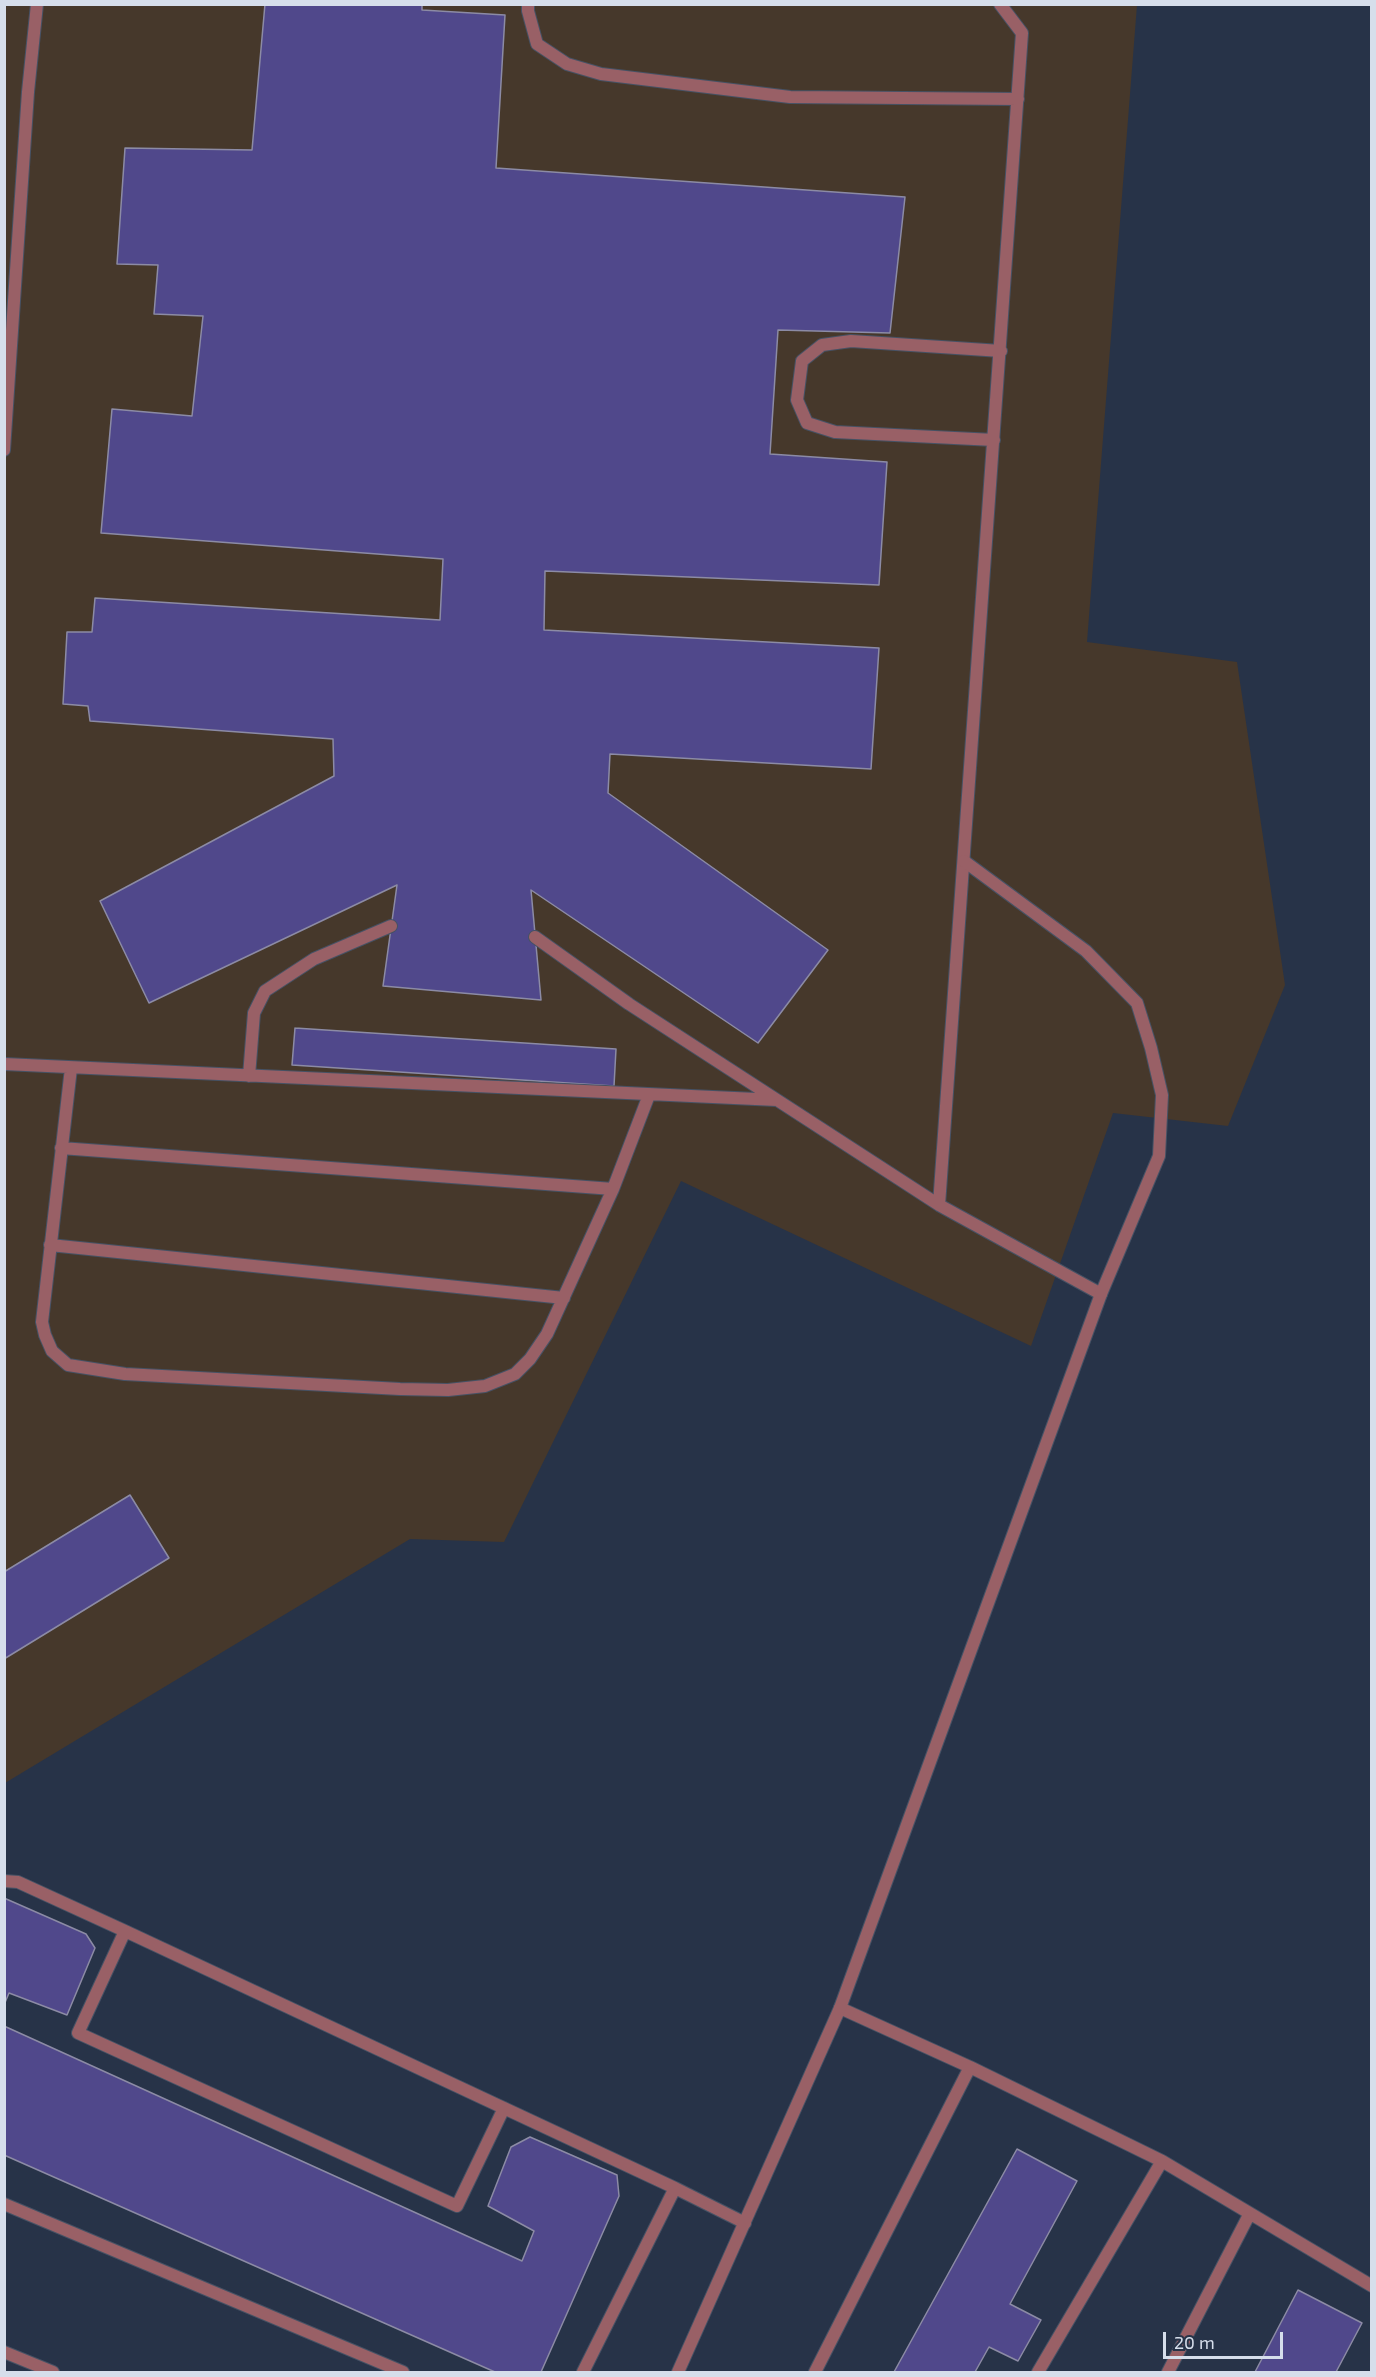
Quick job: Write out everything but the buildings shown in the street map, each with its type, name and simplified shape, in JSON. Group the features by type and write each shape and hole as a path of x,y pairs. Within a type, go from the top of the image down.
{"street":[{"path":"4,450 27,104 37,4"},
{"path":"528,4 537,44 567,64 601,74 790,97 1018,99"},
{"path":"939,1205 1022,33 1000,4"},
{"path":"993,440 835,432 807,423 797,400 802,361 822,345 851,341 1001,351"},
{"path":"678,2373 840,2008 1101,1294 1159,1156 1162,1095 1151,1048 1137,1004 1086,951 964,861"},
{"path":"249,1076 254,1013 265,991 314,959 392,926"},
{"path":"535,937 629,1004 939,1205 1101,1294"},
{"path":"4,1064 777,1100"},
{"path":"71,1068 42,1322 52,1351 68,1365 125,1374 400,1389 448,1390 485,1386 515,1374 530,1359 546,1334 564,1298 614,1189 649,1095"},
{"path":"61,1148 614,1189"},
{"path":"50,1245 564,1298"},
{"path":"4,1881 18,1882 125,1931 675,2188 745,2223"},
{"path":"125,1931 78,2032 457,2206 504,2108"},
{"path":"840,2008 970,2067 1162,2162 1371,2286"},
{"path":"815,2373 970,2067"},
{"path":"1038,2373 1162,2162"},
{"path":"583,2373 675,2188"},
{"path":"4,2204 404,2373"},
{"path":"1168,2373 1249,2215"},
{"path":"4,2352 53,2373"}],"shaded area":[{"path":"5,5 1137,5 1087,642 1237,662 1285,985 1228,1126 1113,1113 1031,1346 681,1181 504,1542 410,1539 5,1783"}]}
